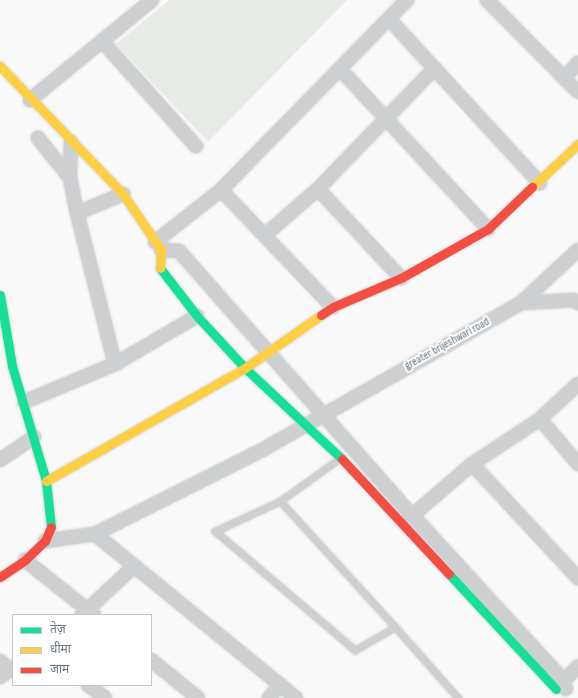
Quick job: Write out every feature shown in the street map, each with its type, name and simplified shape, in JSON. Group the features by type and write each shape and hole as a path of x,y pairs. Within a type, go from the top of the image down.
{"street":[{"path":"30,100 152,0"},
{"path":"158,246 221,190 407,0"},
{"path":"493,2 578,92"},
{"path":"389,19 540,183"},
{"path":"102,40 196,146"},
{"path":"564,78 578,63"},
{"path":"0,66 30,100 123,194 158,246 160,270 197,316 246,368 341,458 401,525 562,689"},
{"path":"265,235 318,189 435,68"},
{"path":"340,69 488,229"},
{"path":"38,138 70,178"},
{"path":"71,142 70,178 77,213 115,364"},
{"path":"46,481 246,368 267,351 333,307 402,278 488,229 540,183 578,144"},
{"path":"318,189 402,278"},
{"path":"221,190 333,307"},
{"path":"77,213 123,194"},
{"path":"158,246 179,251 323,413 562,689"},
{"name":"greater brijeshwari road","path":"45,541 96,534 262,450 323,413 521,303 578,250"},
{"path":"0,295 12,366 24,402 46,481 51,514 50,531 45,541 25,560 0,577"},
{"path":"521,303 574,300 578,303"},
{"path":"24,402 115,364 197,316"},
{"path":"0,374 12,366"},
{"path":"401,525 472,464 540,419 578,384"},
{"path":"540,419 578,464"},
{"path":"0,460 34,437"},
{"path":"341,458 354,449"},
{"path":"472,464 578,578"},
{"path":"96,534 296,698"},
{"path":"25,560 88,613 134,566"},
{"path":"152,661 198,698"},
{"path":"562,689 578,667"},
{"path":"269,698 280,685"},
{"path":"89,686 105,698"}],"lane":[{"path":"341,458 280,501 215,531 355,650 395,627"},
{"path":"280,501 458,698"}],"shaded area":[{"path":"169,0 347,0 208,142 116,44"}],"traffic: fast":[{"path":"160,268 197,316 245,368 342,459"},
{"path":"0,295 12,366 46,481 51,527"},
{"path":"449,574 556,689"}],"traffic: slow":[{"path":"0,66 123,194 161,250 160,268"},
{"path":"532,187 578,144"},
{"path":"46,481 245,368 321,315"}],"traffic: jam":[{"path":"321,315 333,307 401,278 488,229 532,187"},
{"path":"342,459 449,574"},
{"path":"0,577 25,560 45,541 51,527"}]}
